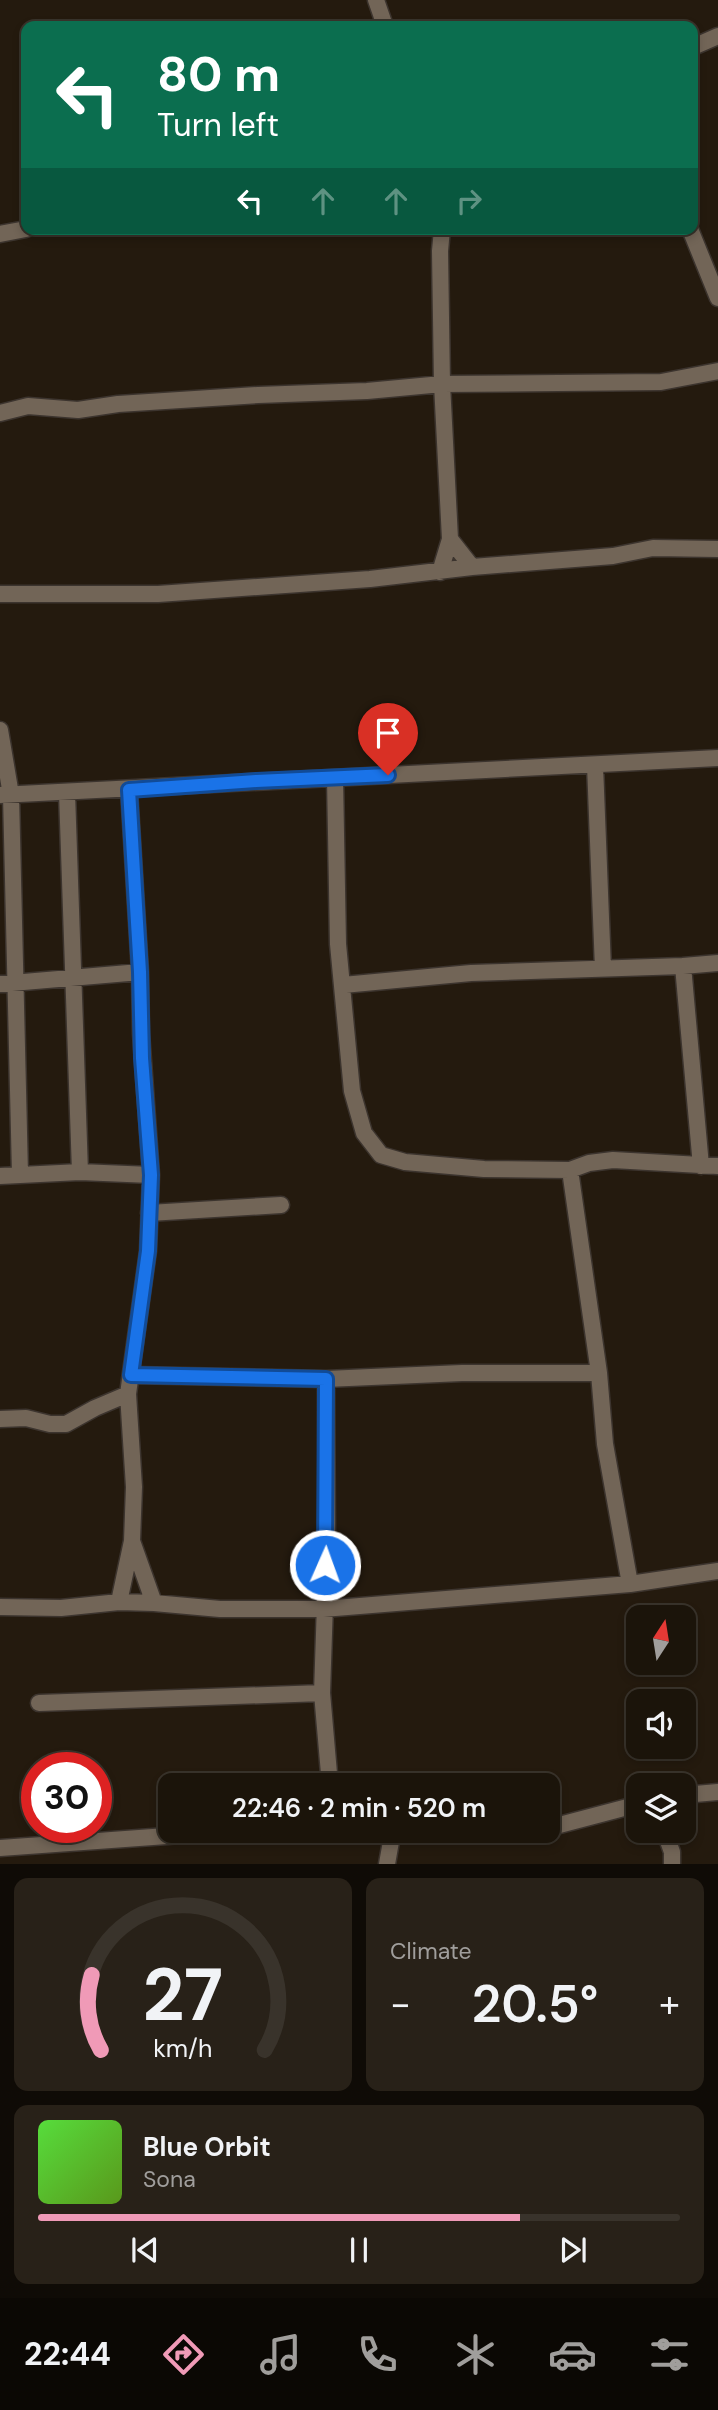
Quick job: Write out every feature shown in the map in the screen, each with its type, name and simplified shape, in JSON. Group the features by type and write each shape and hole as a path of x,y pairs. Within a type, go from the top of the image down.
{"street":[{"path":"376,0 382,21"},
{"path":"698,45 718,36"},
{"path":"0,234 21,230"},
{"path":"440,572 450,539 442,384 441,235"},
{"path":"692,235 718,298"},
{"path":"0,413 28,406 78,410 118,404 367,391 442,384 661,382 718,371"},
{"path":"450,539 472,567"},
{"path":"0,594 158,594 357,580 472,567 614,556 653,548 718,549"},
{"path":"0,730 5,795 8,983 20,1174"},
{"path":"5,795 718,758"},
{"path":"596,765 603,969"},
{"path":"335,778 338,944 352,1091 363,1133 381,1155 405,1162 471,1168 570,1170 589,1163 613,1160 710,1166 683,966"},
{"path":"119,1602 132,1541 134,1488 128,1394 148,1251 151,1175 129,790"},
{"path":"67,793 80,1172"},
{"path":"343,985 471,973 718,963"},
{"path":"8,983 140,972"},
{"path":"570,1170 599,1373 605,1444 630,1584"},
{"path":"0,1175 80,1172 151,1175"},
{"path":"149,1213 281,1205"},
{"path":"131,1375 326,1379 462,1373 599,1373"},
{"path":"326,1379 327,1544 322,1693 329,1773"},
{"path":"0,1419 26,1418 50,1424 66,1424 128,1394"},
{"path":"132,1541 154,1603"},
{"path":"0,1607 61,1608 119,1602 219,1609 323,1609 630,1584 718,1571"},
{"path":"39,1703 322,1693"},
{"path":"696,1795 718,1792"},
{"path":"560,1825 626,1807"},
{"path":"0,1848 158,1837"},
{"path":"387,1864 391,1843"},
{"path":"669,1843 672,1864"}],"route":[{"path":"325,1565 326,1379 131,1375 148,1251 151,1175 142,1058 140,972 129,790 388,775"}]}
